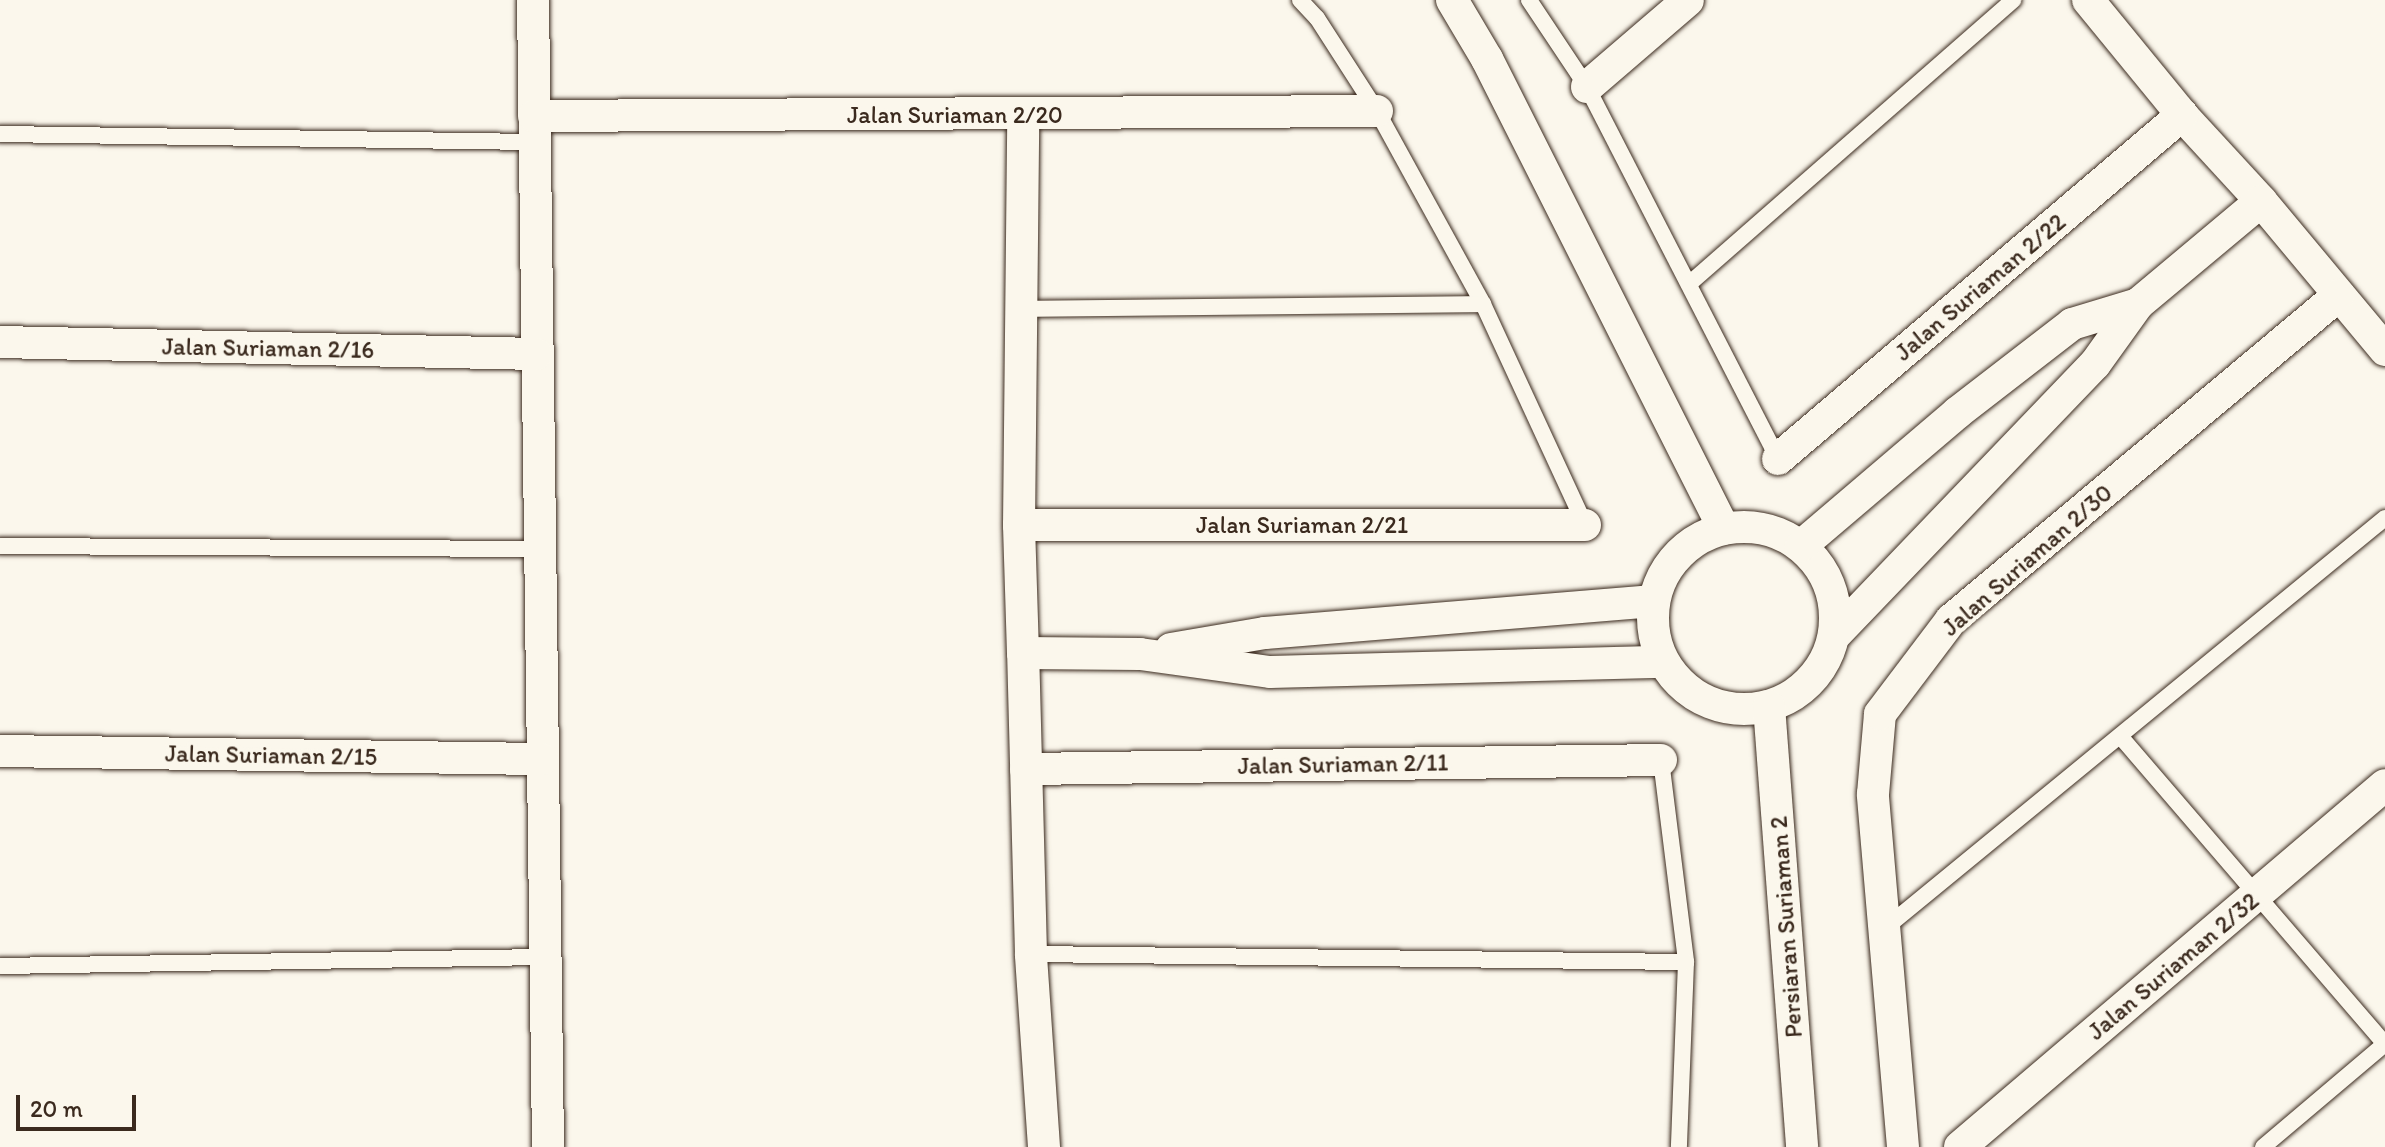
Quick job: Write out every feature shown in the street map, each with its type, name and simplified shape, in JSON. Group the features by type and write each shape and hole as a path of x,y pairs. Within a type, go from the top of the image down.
{"street":[{"path":"533,0 548,1147"},
{"path":"1452,0 1487,59 1724,529"},
{"path":"1587,87 1688,0"},
{"path":"2088,0 2182,115 2261,201 2385,350"},
{"name":"Jalan Suriaman 2/20","path":"534,129 1023,115 1377,111"},
{"path":"1023,115 1019,525 1031,954 1044,1147"},
{"name":"Jalan Suriaman 2/22","path":"1778,459 2182,115"},
{"path":"1834,636 2095,364 2138,304 2261,201"},
{"name":"Jalan Suriaman 2/30","path":"1903,1147 1873,794 1880,714 1951,620 2339,295"},
{"path":"1801,546 1957,413 2072,324 2138,304"},
{"name":"Jalan Suriaman 2/16","path":"0,342 536,354"},
{"name":"Jalan Suriaman 2/21","path":"1019,525 1585,525"},
{"path":"1751,526 1777,532 1801,546 1818,564 1830,586 1836,610 1834,636 1826,659 1812,680 1792,696 1769,706 1745,710 1720,707 1698,697 1677,682 1663,662 1653,632 1654,601 1662,576 1678,555 1699,538 1724,529 1751,526"},
{"path":"1140,654 1265,633 1654,601"},
{"path":"1023,653 1140,654 1270,672 1663,662"},
{"name":"Persiaran Suriaman 2","path":"1769,706 1802,1147"},
{"name":"Jalan Suriaman 2/15","path":"0,751 542,759"},
{"name":"Jalan Suriaman 2/11","path":"1026,769 1661,760"},
{"name":"Jalan Suriaman 2/32","path":"1960,1147 2385,785"}],"lane":[{"path":"1300,0 1317,18 1377,111 1483,304 1585,525"},
{"path":"1529,0 1587,87 1778,459"},
{"path":"1689,284 2013,0"},
{"path":"0,134 534,129"},
{"path":"1020,309 1483,304"},
{"path":"1884,929 2385,518"},
{"path":"0,546 539,549"},
{"path":"2120,736 2385,1044 2263,1147"},
{"path":"1661,760 1686,962 1679,1147"},
{"path":"1031,954 1686,962"},
{"path":"0,966 545,957"}]}
